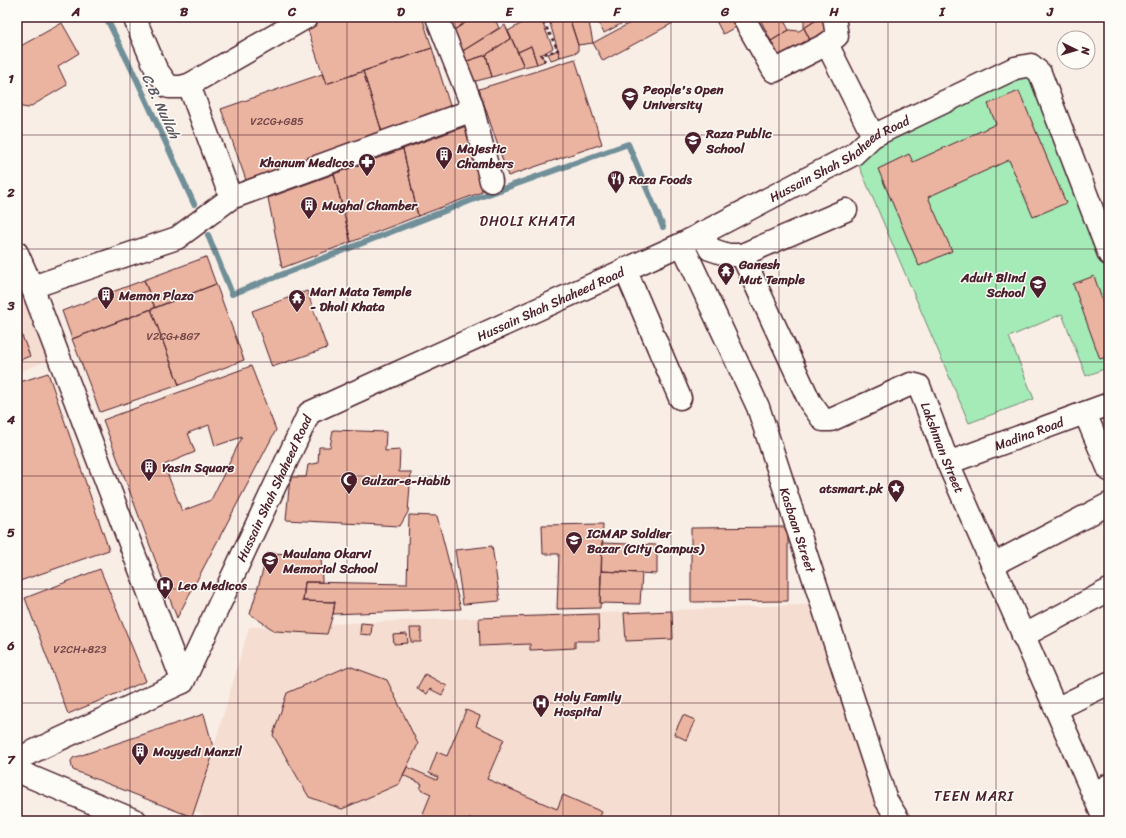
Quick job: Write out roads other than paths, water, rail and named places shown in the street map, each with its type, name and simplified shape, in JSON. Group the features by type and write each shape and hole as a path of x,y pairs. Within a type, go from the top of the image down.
{"street":[{"path":"134,17 156,69 170,87 189,85 307,17"},
{"path":"437,17 473,110 491,181"},
{"path":"743,17 774,72 827,44 837,36 834,17"},
{"path":"827,44 873,136"},
{"name":"Hussain Shah Shaheed Road","path":"183,682 309,413 682,244 854,154 873,136 1014,68 1031,64 1040,73 1109,254"},
{"path":"189,85 231,198"},
{"path":"32,287 177,238 231,198 473,110"},
{"path":"702,233 710,249 728,255 742,255 846,210"},
{"name":"Kasbaan Street","path":"682,244 758,407 886,800 899,821"},
{"path":"17,253 32,287 183,682 17,759"},
{"name":"Lakshman Street","path":"742,255 810,402 822,420 830,420 911,384 920,386 948,463 1056,709 1101,789 1105,821"},
{"path":"625,269 680,398"},
{"name":"Madina Road","path":"948,463 1109,404"},
{"path":"1085,413 1109,470"},
{"path":"992,565 1109,504"},
{"path":"1024,636 1109,590"},
{"path":"1056,709 1109,683"},
{"path":"17,771 136,821"}],"waterway":[{"name":"C.B. Nullah","path":"106,17 137,80 194,204"},
{"path":"208,235 232,294 480,197 628,144 663,227"}],"place":[{"name":"People's Open University","path":"630,111"},
{"name":"Raza Public School","path":"693,155"},
{"name":"Majestic Chambers","path":"444,170"},
{"name":"Khanum Medicos","path":"367,177"},
{"name":"Raza Foods","path":"616,194"},
{"name":"Mughal Chamber","path":"309,220"},
{"name":"Ganesh Mut Temple","path":"726,286"},
{"name":"Adult Blind School","path":"1038,299"},
{"name":"Memon Plaza","path":"106,310"},
{"name":"Mari Mata Temple - Dholi Khata","path":"297,313"},
{"name":"Yasin Square","path":"149,482"},
{"name":"Gulzar-e-Habib","path":"349,495"},
{"name":"atsmart.pk","path":"896,503"},
{"name":"ICMAP Soldier Bazar (City Campus)","path":"574,555"},
{"name":"Maulana Okarvi Memorial School","path":"270,575"},
{"name":"Leo Medicos","path":"165,600"},
{"name":"Holy Family Hospital","path":"541,718"},
{"name":"Moyyedi Manzil","path":"140,766"}],"district":[{"name":"DHOLI KHATA","path":"528,221"},
{"name":"TEEN MARI","path":"974,796"}]}
